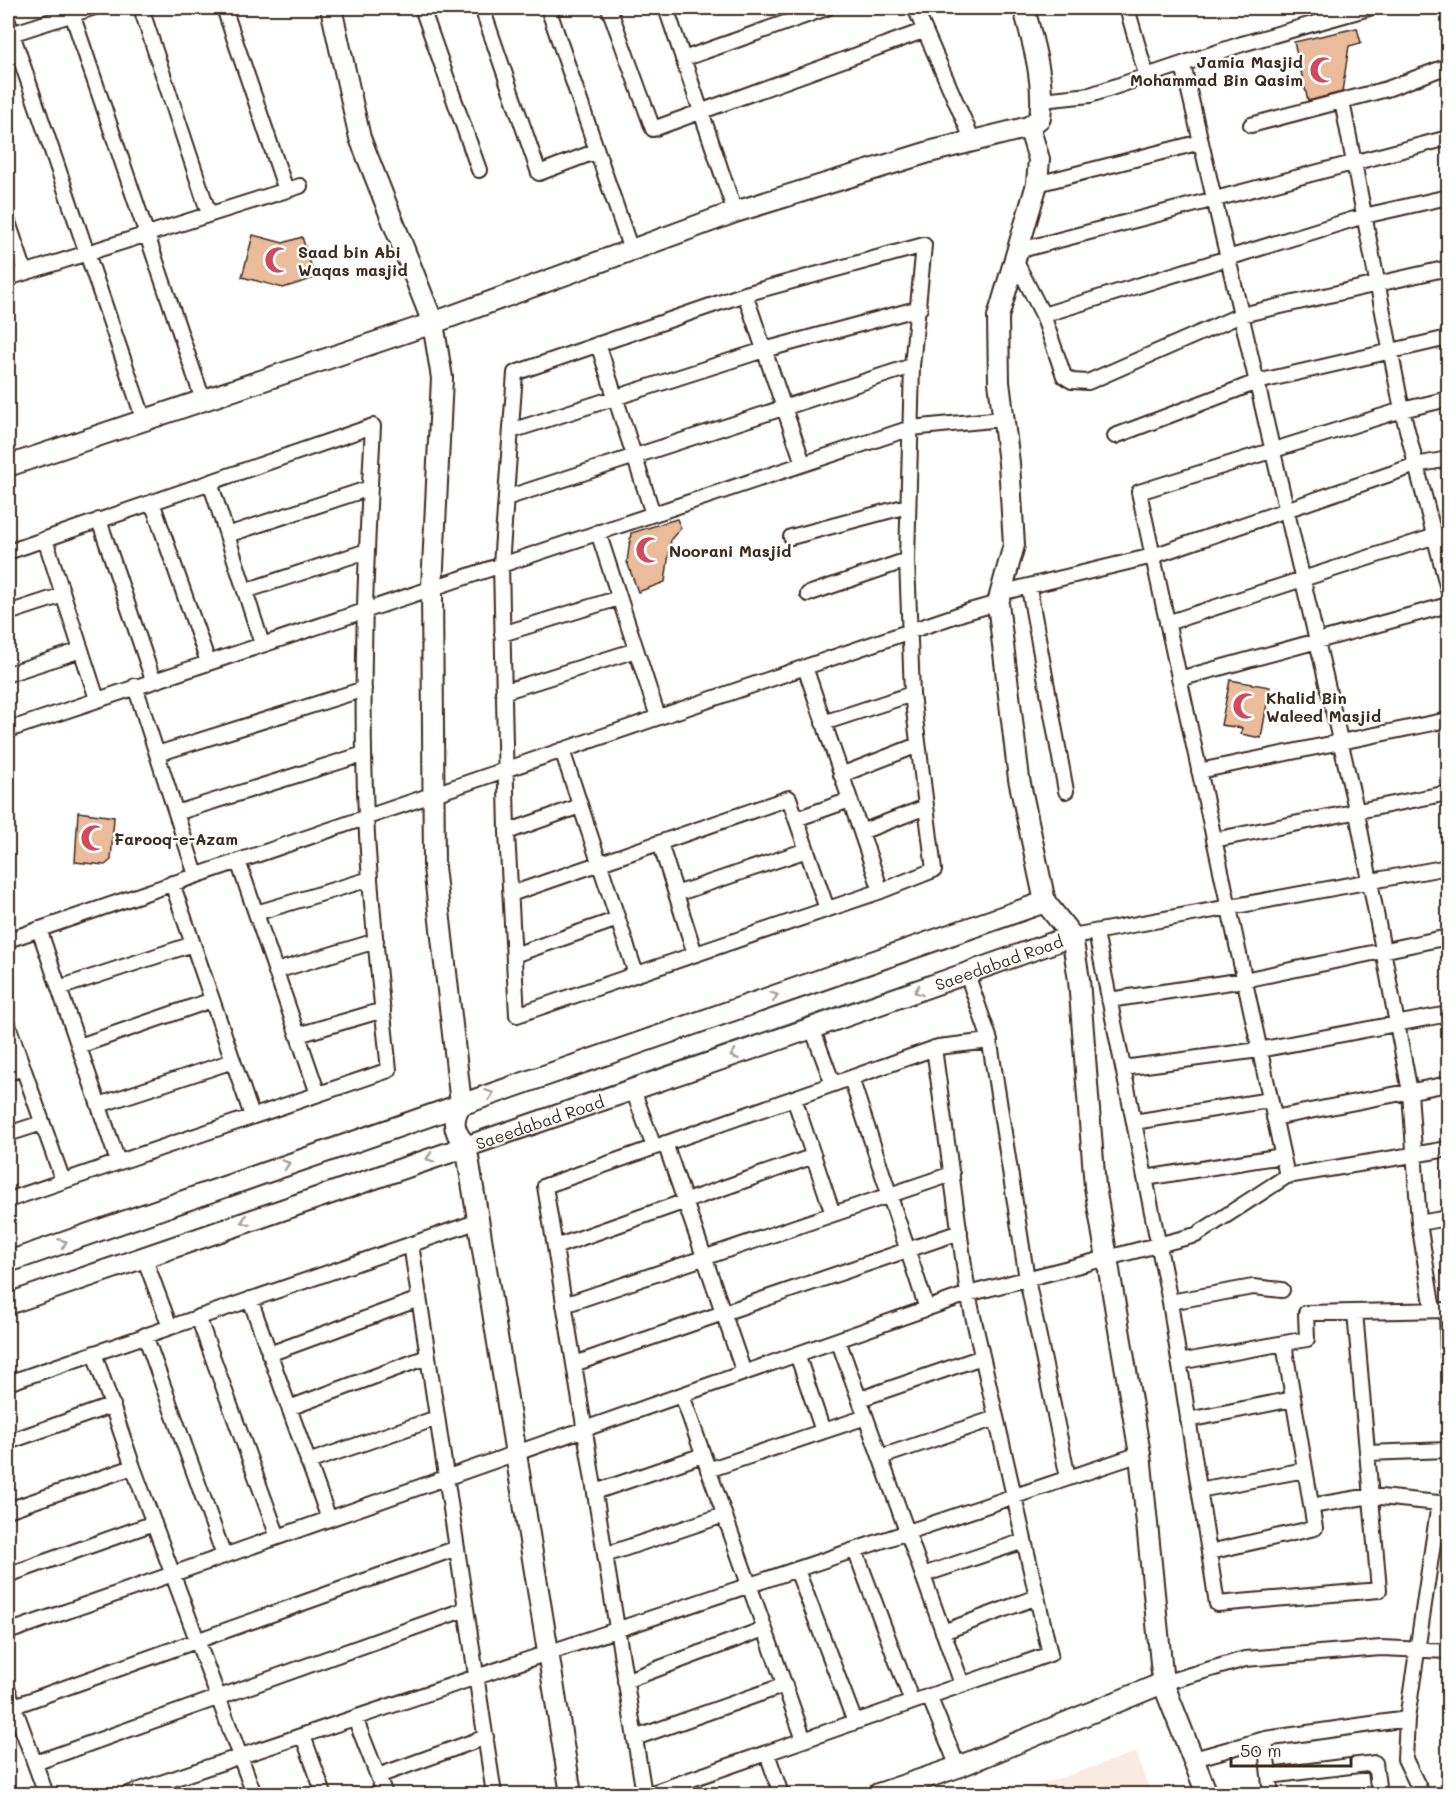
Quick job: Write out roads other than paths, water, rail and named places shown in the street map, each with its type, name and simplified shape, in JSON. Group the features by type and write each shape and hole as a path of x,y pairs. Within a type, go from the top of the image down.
{"street":[{"path":"92,8 71,11 9,30 144,420"},
{"path":"141,8 210,214"},
{"path":"8,278 293,188 224,8"},
{"path":"331,8 360,138 433,323 442,378 432,588 434,867 460,1104 454,1116 454,1127 457,1136 466,1145 476,1222 571,1794"},
{"path":"422,8 479,170"},
{"path":"482,8 539,173 597,151"},
{"path":"548,8 631,250"},
{"path":"609,8 653,129 923,31"},
{"path":"666,8 735,212"},
{"path":"683,59 827,8"},
{"path":"915,8 923,31 973,141"},
{"path":"8,466 433,323 735,212 973,141 1029,127 1040,118 1042,100 1039,69 1024,8"},
{"path":"1127,8 1147,78"},
{"path":"1042,100 1090,95 1147,78 1242,44 1369,8"},
{"path":"71,11 203,400"},
{"path":"1183,65 1357,811 1410,1091 1419,1223 1443,1310 1449,1356"},
{"path":"1251,126 1387,89 1449,66"},
{"path":"1342,101 1402,410 1449,589"},
{"path":"1029,127 1039,159 1037,184 998,317 1002,419 1009,463 1014,545 999,598 1019,779 1045,902 1072,936 1079,980 1095,1187 1105,1259 1116,1304 1140,1454 1163,1683 1207,1794"},
{"path":"1016,255 1214,199 1449,138"},
{"path":"1037,184 1201,142"},
{"path":"1043,315 1364,216 1449,197"},
{"path":"8,222 25,272"},
{"path":"924,245 920,308 912,366 907,560 912,694 934,870 881,891 517,1015 507,832 501,565 515,373 745,294 924,245"},
{"path":"1016,255 1043,315 1064,376 1072,381 1088,382 1241,315 1449,268"},
{"path":"745,294 803,463"},
{"path":"511,431 764,350 920,308"},
{"path":"1115,436 1257,382 1449,338"},
{"path":"598,345 653,514"},
{"path":"506,498 912,366"},
{"path":"1287,1176 1139,492 1402,410 1449,399"},
{"path":"8,730 910,428 1002,419"},
{"path":"8,552 373,426 364,611 364,754 370,879 389,1070 8,1200"},
{"path":"8,940 909,632 999,598 1153,556 1416,465 1449,459"},
{"path":"210,482 262,644"},
{"path":"227,535 370,488"},
{"path":"152,502 208,662"},
{"path":"791,537 907,506"},
{"path":"99,520 153,681"},
{"path":"598,532 658,717"},
{"path":"1167,622 1449,532"},
{"path":"45,539 97,699"},
{"path":"246,591 367,550"},
{"path":"808,594 907,560"},
{"path":"1029,588 1066,791"},
{"path":"8,614 63,595"},
{"path":"502,634 619,598"},
{"path":"1179,680 1449,605"},
{"path":"8,674 81,650"},
{"path":"503,692 636,650"},
{"path":"804,667 881,891"},
{"path":"135,687 196,875"},
{"path":"157,754 364,689"},
{"path":"823,723 912,694"},
{"path":"1199,771 1449,720"},
{"path":"841,775 918,745"},
{"path":"562,750 636,974"},
{"path":"176,813 364,754"},
{"path":"1214,840 1449,793"},
{"path":"511,894 789,798 827,909"},
{"path":"796,819 850,800"},
{"path":"507,832 580,806"},
{"path":"861,832 926,807"},
{"path":"660,843 695,954"},
{"path":"676,894 807,850"},
{"path":"238,861 318,1094"},
{"path":"1072,936 1370,884 1449,867"},
{"path":"256,913 370,879"},
{"path":"172,884 252,1116"},
{"path":"8,1262 1045,902"},
{"path":"514,955 618,919"},
{"path":"39,929 118,1162"},
{"path":"1096,933 1170,1302 1217,1604 1379,1590 1355,1312"},
{"name":"Saeedabad Road","path":"8,1304 466,1145 633,1090 1072,936"},
{"path":"1109,1000 1244,980 1449,937"},
{"path":"276,971 376,940"},
{"path":"59,988 193,944"},
{"path":"967,974 990,1041 1027,1279 1068,1478"},
{"path":"79,1046 212,1000"},
{"path":"298,1035 383,1010"},
{"path":"1123,1068 1259,1050 1449,1014"},
{"path":"8,1025 63,1181"},
{"path":"812,1028 833,1084"},
{"path":"644,1794 545,1186 934,1048 990,1041"},
{"path":"649,1794 1050,1654 968,1294 934,1048"},
{"path":"99,1105 233,1061"},
{"path":"8,1073 23,1068"},
{"path":"851,1078 927,1309"},
{"path":"1274,1118 1449,1084"},
{"path":"633,1090 686,1201 744,1373"},
{"path":"794,1098 833,1214"},
{"path":"1134,1122 1270,1101"},
{"path":"8,1134 42,1123"},
{"path":"8,1632 968,1294 1196,1235 1287,1176 1449,1149"},
{"path":"555,1247 814,1156"},
{"path":"1144,1178 1282,1156"},
{"path":"564,1305 952,1174"},
{"path":"1419,1223 1449,1218"},
{"path":"8,1383 476,1222"},
{"path":"574,1364 960,1232"},
{"path":"411,1244 494,1794"},
{"path":"144,1257 170,1327"},
{"path":"1170,1302 1253,1287 1282,1290"},
{"path":"250,1299 329,1519"},
{"path":"269,1354 418,1299"},
{"path":"1179,1362 1307,1339 1305,1313 1443,1310"},
{"path":"198,1317 278,1537"},
{"path":"145,1335 224,1556"},
{"path":"838,1340 962,1684"},
{"path":"1209,1552 1315,1528 1284,1344"},
{"path":"94,1353 133,1467 254,1794"},
{"path":"797,1354 823,1431"},
{"path":"860,1398 982,1356"},
{"path":"289,1408 428,1357"},
{"path":"682,1395 804,1740"},
{"path":"1188,1420 1293,1399"},
{"path":"8,1442 113,1405"},
{"path":"708,1470 866,1417"},
{"path":"308,1462 437,1418"},
{"path":"880,1457 996,1418"},
{"path":"1367,1453 1449,1450"},
{"path":"128,1794 1140,1454"},
{"path":"595,1492 703,1455"},
{"path":"8,1510 133,1467"},
{"path":"1199,1491 1305,1470"},
{"path":"1311,1506 1371,1496 1444,1503 1407,1719 1405,1759 1422,1794"},
{"path":"605,1556 724,1515"},
{"path":"8,1575 154,1523"},
{"path":"923,1575 1024,1541"},
{"path":"14,1706 457,1548"},
{"path":"855,1550 912,1702"},
{"path":"797,1570 855,1722"},
{"path":"944,1632 1037,1597"},
{"path":"34,1763 466,1609"},
{"path":"625,1681 764,1629"},
{"path":"878,1794 958,1767 1163,1683 1245,1659 1381,1648 1449,1651"},
{"path":"635,1738 785,1685"},
{"path":"8,1690 46,1794"},
{"path":"929,1696 958,1767"},
{"path":"356,1718 385,1794"},
{"path":"1194,1759 1265,1738 1407,1719"},
{"path":"303,1736 324,1794"},
{"path":"378,1776 486,1737"},
{"path":"1265,1738 1270,1794"},
{"path":"767,1753 781,1794"},
{"path":"1269,1776 1375,1763 1379,1794"}],"waterway":[{"path":"578,1098 930,976"}],"place":[{"name":"Jamia Masjid Mohammad Bin Qasim","path":"1323,70"},
{"name":"Saad bin Abi Waqas masjid","path":"278,260"},
{"name":"Noorani Masjid","path":"649,550"},
{"name":"Khalid Bin Waleed Masjid","path":"1246,706"},
{"name":"Farooq-e-Azam","path":"94,838"}]}
